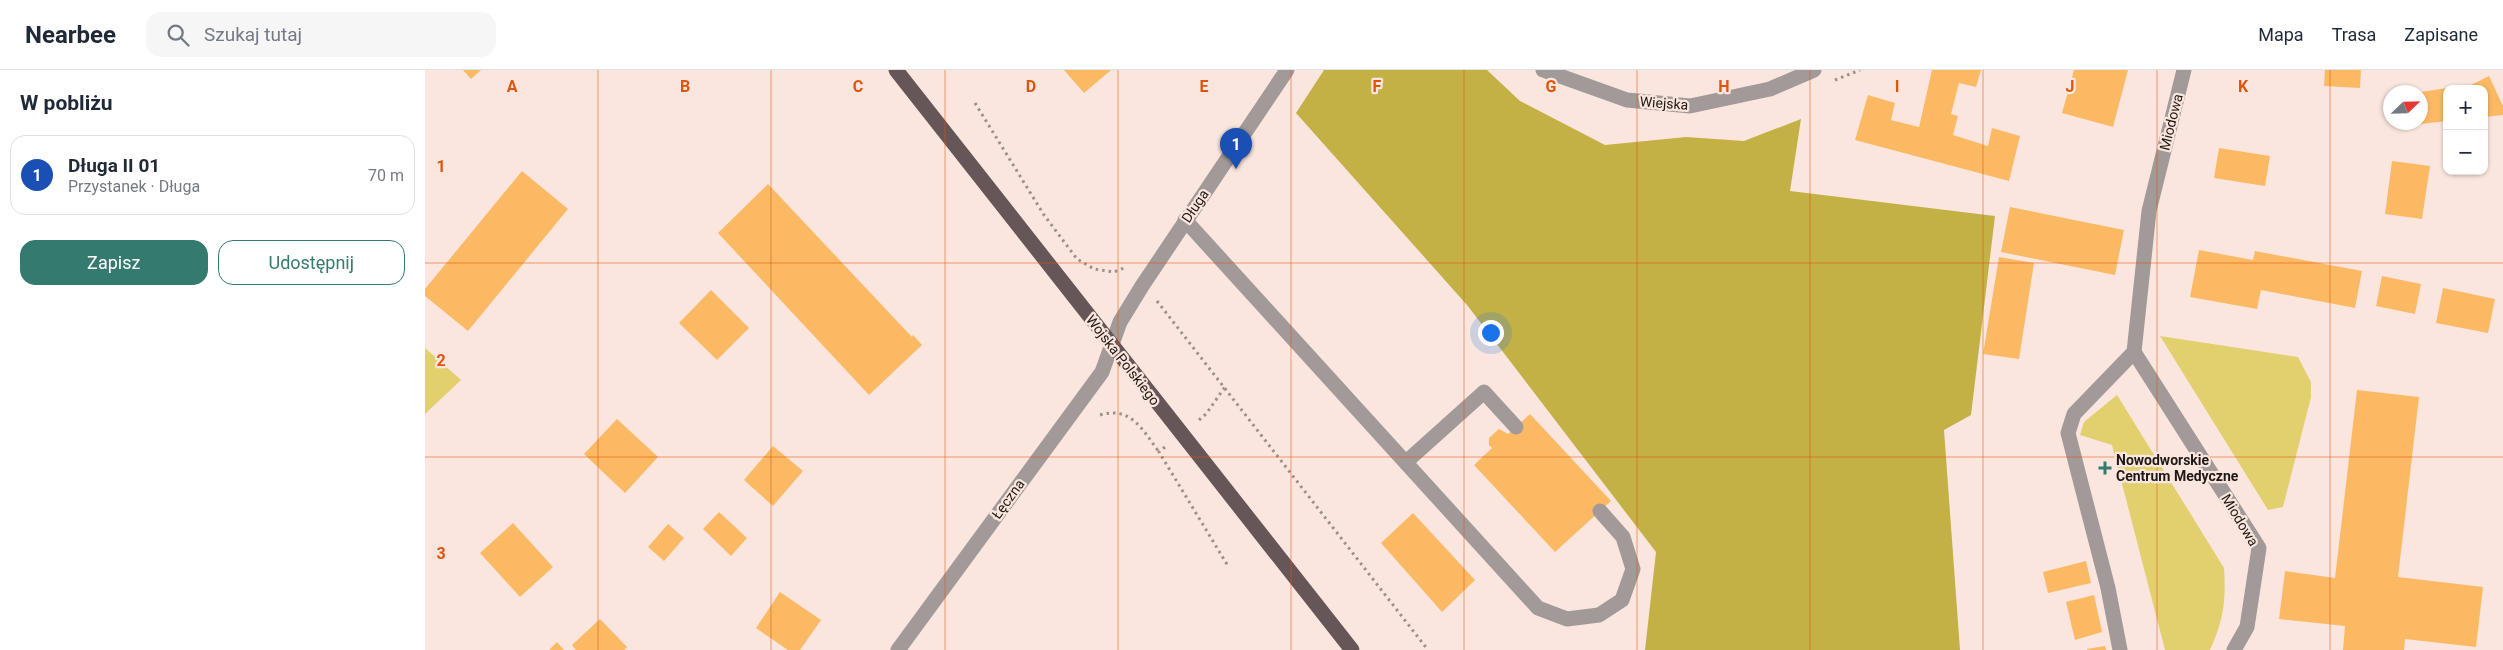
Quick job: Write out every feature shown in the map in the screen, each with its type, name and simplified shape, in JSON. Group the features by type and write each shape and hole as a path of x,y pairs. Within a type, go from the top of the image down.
{"main road":[{"name":"Wojska Polskiego","path":"896,70 1111,346 1352,650"}],"street":[{"name":"Długa","path":"1111,346 1120,322 1142,286 1287,70"},
{"name":"Wiejska","path":"1543,70 1627,100 1690,106 1770,89 1814,70"},
{"name":"Miodowa","path":"2184,70 2148,216 2134,352 2259,548 2247,627 2234,650"},
{"path":"1185,220 1538,608 1567,619 1599,615 1622,600 1633,569 1623,537 1601,511"},
{"name":"Łęczna","path":"898,650 1097,380 1102,372 1111,346"},
{"path":"2120,650 2108,588 2068,433 2074,414 2134,352"},
{"path":"1406,462 1484,392 1516,427"}],"path":[{"path":"975,103 1044,215 1077,259 1094,269 1114,272 1131,263"},
{"path":"1124,268 1165,309 1429,650"}],"shaded area":[{"path":"1324,70 1487,70 1520,101 1605,145 1686,137 1744,141 1801,119 1790,191 1995,216 1971,415 1944,430 1960,650 1645,650 1656,552 1467,305 1296,113"},
{"path":"2160,336 2298,357 2311,382 2311,397 2283,507 2268,510"},
{"path":"425,348 461,380 425,414"},
{"path":"2117,395 2224,568 2225,590 2223,610 2210,650 2165,650 2112,445 2080,435 2084,422"}],"building":[{"path":"463,70 481,70 471,79"},
{"path":"1064,70 1111,70 1084,93"},
{"path":"1932,70 1981,70 1976,87 1959,83 1951,114 1958,116 1953,135 1988,146 1992,128 2020,136 2009,181 1855,140 1868,95 1895,103 1891,120 1919,127"},
{"path":"2074,70 2128,70 2113,127 2062,113"},
{"path":"2325,70 2361,70 2360,88 2324,86"},
{"path":"2489,76 2503,106 2503,115 2488,117 2488,85 2471,85"},
{"path":"2443,89 2443,121 2428,123 2428,91"},
{"path":"2219,148 2270,156 2265,186 2214,178"},
{"path":"2392,161 2430,166 2422,219 2385,214"},
{"path":"522,171 568,209 468,331 425,296 425,289"},
{"path":"768,184 912,337 913,335 922,345 869,395 718,233"},
{"path":"2010,207 2124,230 2115,275 2001,252"},
{"path":"2199,250 2253,260 2255,251 2362,271 2355,308 2261,290 2257,309 2190,297"},
{"path":"1999,257 2034,263 2019,359 1983,354"},
{"path":"2382,276 2421,284 2415,314 2376,306"},
{"path":"2443,288 2495,299 2488,333 2436,323"},
{"path":"711,290 749,328 717,360 679,323"},
{"path":"2357,390 2419,397 2398,577 2483,587 2476,647 2405,639 2404,650 2343,650 2345,626 2279,619 2285,571 2335,578"},
{"path":"1530,414 1611,501 1555,552 1474,465 1492,448 1489,445 1489,438 1499,429 1508,434"},
{"path":"617,419 658,457 625,493 584,454"},
{"path":"773,446 803,471 773,506 744,480"},
{"path":"719,512 747,538 731,556 703,529"},
{"path":"1413,513 1475,580 1442,612 1381,543"},
{"path":"513,523 553,567 520,597 480,553"},
{"path":"668,524 684,538 664,561 648,547"},
{"path":"2086,561 2091,583 2048,593 2043,572"},
{"path":"780,592 821,620 800,650 788,650 756,628"},
{"path":"2094,595 2102,632 2075,640 2066,602"},
{"path":"600,619 627,647 624,650 576,650 572,645"},
{"path":"557,642 564,650 549,650"},
{"path":"2105,646 2106,650 2087,650 2087,649"}],"place":[{"name":"Długa II 01","path":"1236,169"},
{"name":"Nowodworskie Centrum Medyczne","path":"2105,468"}]}
